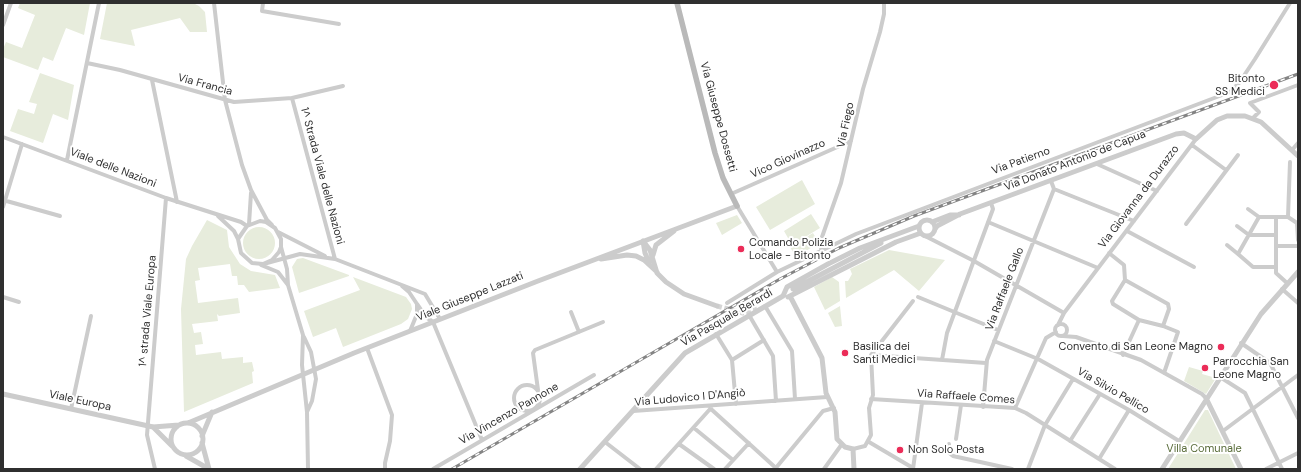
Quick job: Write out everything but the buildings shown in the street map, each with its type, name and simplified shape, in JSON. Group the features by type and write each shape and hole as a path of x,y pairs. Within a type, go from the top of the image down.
{"main road":[{"name":"Via Giuseppe Dossetti","path":"677,3 715,153 737,206"}],"street":[{"path":"3,25 11,3"},
{"path":"67,160 98,3"},
{"path":"214,3 225,100 242,165 251,190 267,220 278,232 329,258"},
{"path":"263,3 262,11 339,24"},
{"name":"Via Fiego","path":"821,251 822,237 841,183 863,89 880,32 884,14 884,3"},
{"name":"Via Patierno","path":"727,303 777,272 856,234 1230,92 1239,83 1256,60 1290,3"},
{"name":"Via Francia","path":"87,63 225,100 243,103 292,98 343,86"},
{"path":"152,80 177,202"},
{"path":"1298,85 1250,103 1259,112 1253,118 1261,122 1298,156"},
{"name":"1^ Strada Viale delle Nazioni","path":"292,98 335,259"},
{"name":"Via Giovanna da Durazzo","path":"1058,325 1064,313 1196,139 1217,120 1227,116 1245,116 1253,118"},
{"name":"Via Donato Antonio de Capua","path":"791,298 832,274 896,242 932,234 937,226 960,214 1176,134 1184,133 1196,139"},
{"name":"Viale delle Nazioni","path":"3,137 177,202 248,225"},
{"name":"Vico Giovinazzo","path":"731,194 852,141"},
{"path":"1292,150 1298,143"},
{"path":"3,207 22,144"},
{"path":"1192,145 1226,170"},
{"path":"1186,224 1238,155"},
{"path":"1288,217 1290,162"},
{"path":"1097,164 1157,191"},
{"path":"1051,181 1054,189 1134,221"},
{"name":"Via Raffaele Gallo","path":"983,407 986,363 1054,189"},
{"path":"251,190 248,225 238,239 238,246 245,259 278,272 288,285"},
{"name":"1^ strada Viale Europa","path":"155,469 147,435 150,426 166,198"},
{"path":"4,200 60,216"},
{"path":"942,360 947,333 993,209 991,203"},
{"name":"Viale Giuseppe Lazzati","path":"188,424 212,412 302,374 440,319 589,261 737,206"},
{"name":"Via Giuseppe Dossetti","path":"737,206 777,272"},
{"path":"1248,209 1259,217 1288,217 1297,223 1298,240"},
{"name":"Via Donato Antonio de Capua","path":"783,296 787,287 860,248 919,226 924,221 932,222 950,215 960,214"},
{"name":"Viale delle Nazioni","path":"216,215 234,231 238,239"},
{"path":"1238,254 1259,217"},
{"path":"1276,217 1276,273 1287,284"},
{"path":"248,225 260,221 272,225"},
{"path":"932,222 934,229"},
{"path":"988,222 1098,268"},
{"path":"919,226 923,235 974,261 1064,313 1067,327 1066,334 1063,336"},
{"path":"1237,226 1249,235 1276,235"},
{"path":"652,258 656,245 678,228"},
{"path":"1127,231 1194,267"},
{"path":"278,232 285,258 288,285 303,334 311,352 315,369 315,390 308,412"},
{"path":"793,289 890,238"},
{"path":"643,241 648,247 657,272"},
{"path":"643,241 648,260 657,272"},
{"path":"866,251 896,242"},
{"path":"1227,244 1253,267 1276,266"},
{"path":"1276,246 1298,246"},
{"path":"267,263 276,257 281,247"},
{"path":"1110,253 1124,265 1124,280 1112,301 1113,304 1139,320 1163,326 1178,332 1164,373"},
{"path":"259,264 305,254 335,259 426,294 440,319"},
{"path":"589,261 627,255 636,256 644,260 674,289 717,306"},
{"path":"1162,469 1241,343 1261,314 1298,272"},
{"path":"1124,280 1168,304 1169,309 1163,326"},
{"path":"400,285 409,292 426,316 433,322 482,440"},
{"path":"1282,289 1298,303"},
{"path":"783,296 791,298 822,358 827,397 834,408 837,436 842,444 853,449 862,448 869,442 871,435 869,408 871,399 871,355 913,301"},
{"name":"Via Pasquale Berardi","path":"633,411 685,353 783,296"},
{"path":"3,297 19,302"},
{"path":"918,297 998,330"},
{"path":"410,331 417,314 417,304"},
{"path":"765,306 792,351 795,399"},
{"path":"571,312 579,332"},
{"path":"749,315 773,356 776,401"},
{"path":"71,409 91,316"},
{"path":"1123,354 1139,320"},
{"path":"538,390 531,385 522,385 515,390 513,399 517,407 525,411 534,410 540,402 533,353 535,350 603,322"},
{"path":"1015,408 1046,338 1056,332 1058,325 1062,324 1067,327 1076,337"},
{"path":"1056,332 1059,336 1076,337 1141,360 1202,394 1206,398 1241,469"},
{"path":"303,334 302,374 308,412 308,469"},
{"path":"716,334 732,360 736,404"},
{"path":"732,360 764,340"},
{"name":"Via Silvio Pellico","path":"994,341 1038,359 1129,410 1179,441"},
{"path":"1241,343 1270,363 1298,418"},
{"path":"367,348 392,415 390,441 385,463 386,469"},
{"path":"871,355 986,363"},
{"name":"Via Vincenzo Pannone","path":"433,469 594,375"},
{"path":"1223,431 1298,375"},
{"path":"1220,377 1245,393 1282,469"},
{"path":"1028,469 1045,426 1074,379"},
{"name":"Viale Europa","path":"3,394 150,426 179,425"},
{"path":"1070,441 1100,394"},
{"name":"Via Ludovico I D'Angiò","path":"580,469 633,411 711,408 736,404 827,397"},
{"name":"Via Raffaele Comes","path":"871,399 1015,408 1115,469"},
{"path":"869,442 913,469 922,403"},
{"path":"956,439 961,405"},
{"path":"656,469 711,408 776,469 823,411 834,408"},
{"path":"1099,459 1129,410"},
{"path":"185,455 194,453 202,439 212,412"},
{"path":"173,448 171,438 172,433 179,425 188,424 198,428 209,469"},
{"path":"150,426 180,454 185,455 209,469"},
{"path":"694,428 733,460"},
{"path":"605,442 640,469"},
{"path":"725,469 749,443"},
{"path":"679,444 714,469"},
{"path":"824,469 842,444"},
{"path":"949,444 948,452 953,456 1012,469"},
{"path":"853,449 854,469"},
{"path":"1266,469 1298,453"}],"green space":[{"path":"20,3 90,3 84,35 66,28 53,61 43,57 38,70 3,57 3,49 6,42 22,48 35,15 18,8"},
{"path":"107,3 193,3 205,12 207,32 190,32 180,18 131,30 135,46 100,39"},
{"path":"40,73 74,85 68,120 53,114 43,143 10,131 18,109 34,114 37,104 29,102"},
{"path":"802,180 815,204 770,230 756,207"},
{"path":"811,214 820,228 792,245 784,231"},
{"path":"737,215 742,223 722,235 716,223"},
{"path":"207,220 227,230 229,247 240,264 251,271 275,275 280,288 249,292 244,285 238,285 237,276 232,276 230,264 198,268 200,280 195,281 198,303 238,298 240,313 219,316 217,314 218,321 192,324 194,333 201,332 203,344 195,345 196,355 221,352 222,359 243,357 243,363 252,362 254,371 252,372 253,383 184,412 181,309 186,259"},
{"path":"256,227 262,227 272,234 275,243 274,249 268,256 262,259 256,259 246,252 243,246 243,240 250,230"},
{"path":"813,233 819,243 796,257 790,247"},
{"path":"889,250 945,260 919,291 894,270 846,298 845,281 848,281 852,274 850,269"},
{"path":"303,258 349,276 299,293 292,267 297,259"},
{"path":"353,277 406,297 411,304 412,309 408,319 401,324 343,347 336,328 313,337 304,311 360,290"},
{"path":"832,277 839,282 840,301 825,310 814,287"},
{"path":"840,306 842,326 835,327 828,313"},
{"path":"1189,367 1203,371 1202,374 1216,378 1206,394 1184,381"},
{"name":"Villa Comunale","path":"1205,410 1208,410 1236,469 1168,469"}],"tunnel":[{"path":"717,306 743,313 757,309"}],"railway":[{"path":"452,469 780,279 839,248 914,216 1298,74"}],"place":[{"name":"Bitonto SS Medici","path":"1274,85"},
{"name":"Comando Polizia Locale - Bitonto","path":"741,249"},
{"name":"Convento di San Leone Magno","path":"1221,347"},
{"name":"Basilica dei Santi Medici","path":"845,353"},
{"name":"Parrocchia San Leone Magno","path":"1205,368"},
{"name":"Non Solo Posta","path":"900,450"}]}
